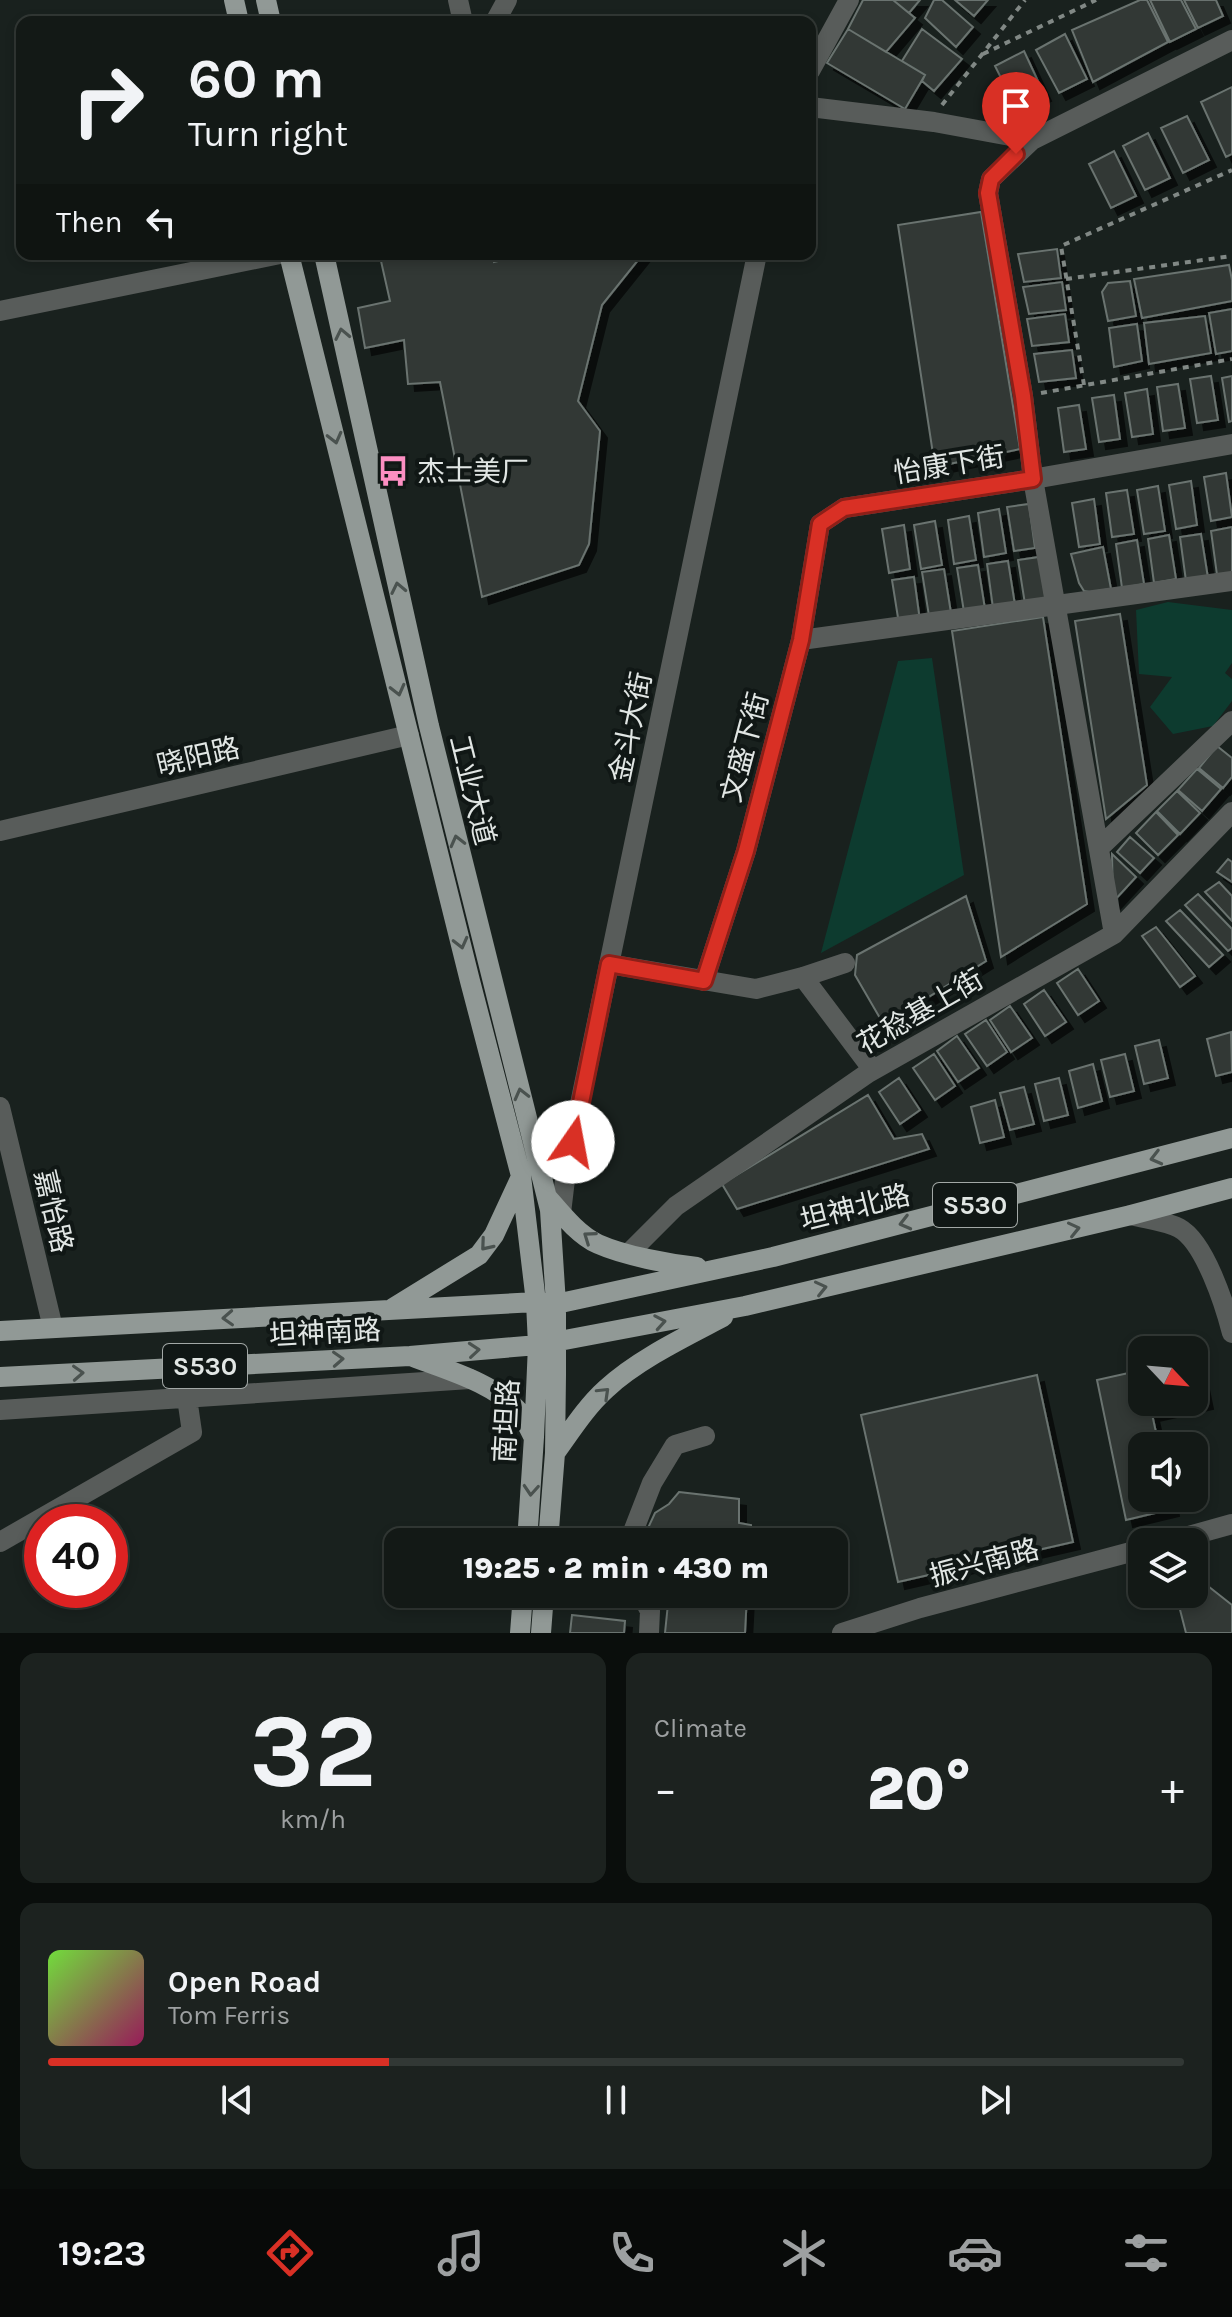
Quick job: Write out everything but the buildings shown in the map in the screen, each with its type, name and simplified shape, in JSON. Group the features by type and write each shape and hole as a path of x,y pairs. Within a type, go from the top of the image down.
{"main road":[{"name":"工业大道","path":"290,260 521,1176 546,1303"},
{"name":"工业大道","path":"325,260 429,726 550,1210 546,1303"},
{"name":"坦神北路","path":"546,1303 773,1257 1232,1138"},
{"path":"389,1310 479,1255 494,1235 521,1176"},
{"name":"S530","path":"547,1343 745,1306 1131,1215 1232,1188"},
{"path":"547,1196 561,1213 597,1244 670,1264 717,1269"},
{"name":"坦神南路","path":"0,1331 546,1303"},
{"name":"南坦路","path":"546,1303 555,1453 549,1528"},
{"path":"555,1453 606,1389 635,1367 745,1306"},
{"name":"坦神南路","path":"0,1377 410,1356 547,1343"},
{"name":"南坦路","path":"528,1528 534,1437 547,1343"},
{"path":"410,1356 470,1379 500,1395 520,1413 534,1437"},
{"path":"520,1633 522,1608"},
{"path":"541,1633 543,1608"}],"street":[{"path":"816,60 849,0"},
{"path":"1114,934 1033,479 1023,396 988,193 991,179 1032,140 1232,40"},
{"path":"816,108 934,122 1032,140"},
{"path":"0,311 251,260"},
{"name":"金斗大街","path":"561,1213 566,1171 756,260"},
{"name":"怡康下街","path":"820,524 844,508 1232,444"},
{"name":"文盛下街","path":"704,981 746,851 801,640 820,524"},
{"path":"801,640 1232,581"},
{"path":"1099,848 1232,721"},
{"name":"晓阳路","path":"0,831 409,735"},
{"name":"花稔基上街","path":"629,1253 676,1206 873,1070 1114,934 1232,812"},
{"path":"609,964 756,989 845,963"},
{"path":"803,977 873,1070"},
{"name":"嘉怡路","path":"0,1107 53,1328"},
{"path":"1131,1215 1179,1228 1194,1241 1210,1272 1232,1333"},
{"path":"0,1410 470,1379"},
{"path":"0,1542 192,1432 187,1398"},
{"path":"634,1528 652,1483 675,1445 705,1436"},
{"path":"1208,1531 1232,1524"},
{"name":"振兴南路","path":"842,1633 920,1608 1128,1553"},
{"path":"648,1608 649,1633"}],"path":[{"path":"934,122 942,104 1025,0"},
{"path":"981,55 1096,0"},
{"path":"1084,385 1061,246 1232,170"},
{"path":"1066,279 1232,256"},
{"path":"1023,396 1232,359"}],"green space":[{"path":"1168,602 1232,610 1232,663 1225,673 1232,679 1232,701 1213,726 1173,734 1150,707 1172,677 1139,674 1136,610"},
{"path":"932,658 964,875 821,953 898,661"}],"place":[{"name":"杰士美厂","path":"393,471"}],"route":[{"path":"573,1142 609,964 704,981 746,851 801,640 820,524 844,508 1033,479 1023,396 988,193 991,179 1016,154"}]}
